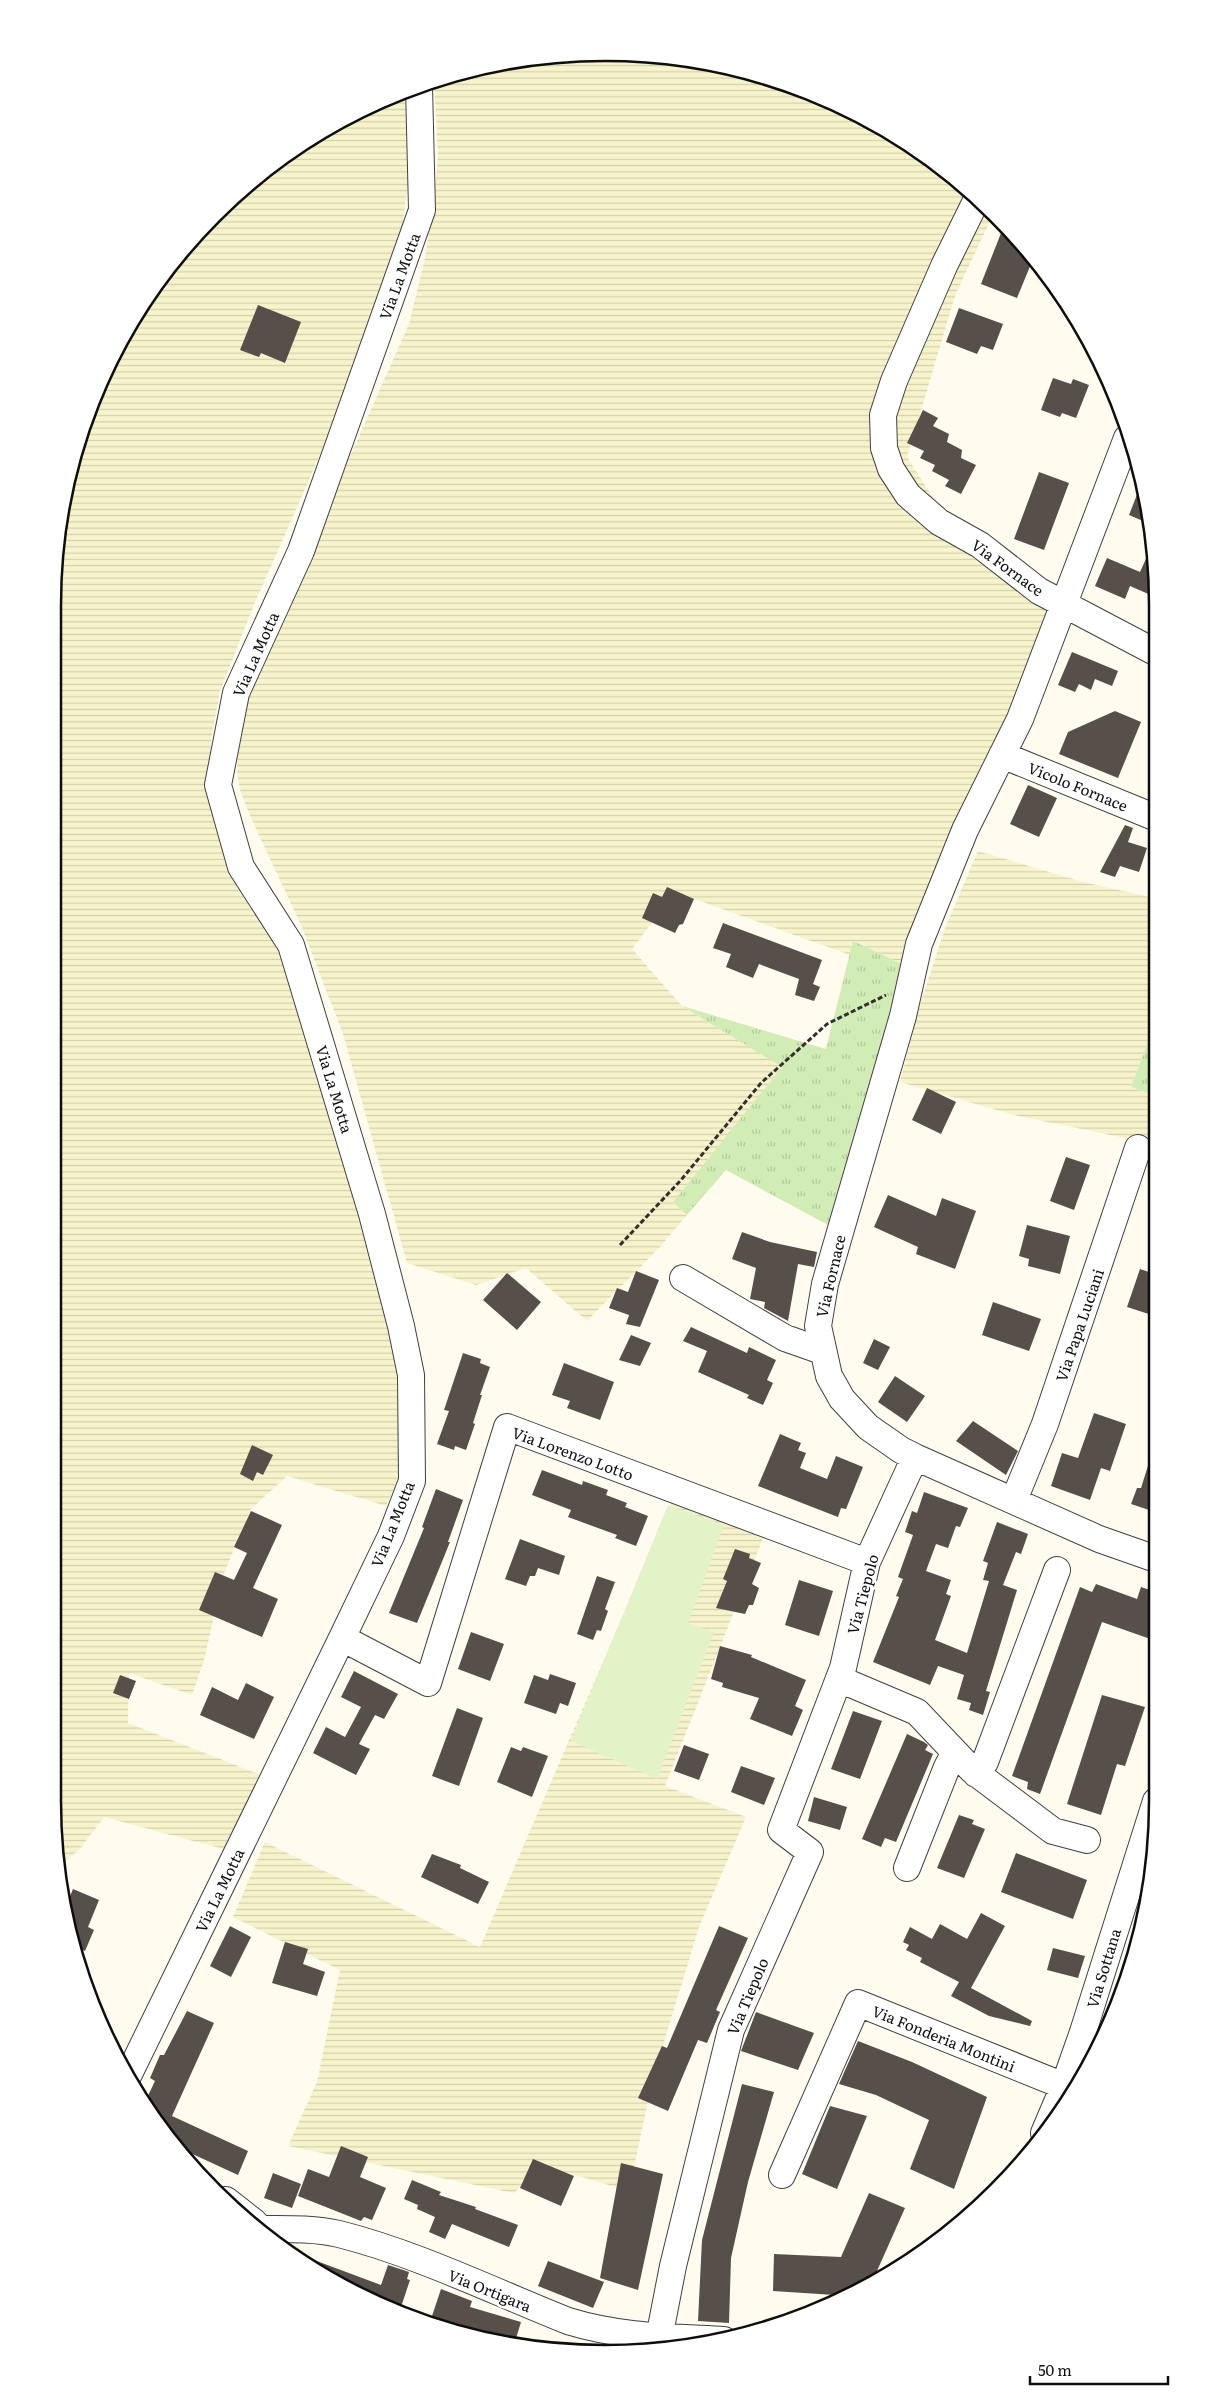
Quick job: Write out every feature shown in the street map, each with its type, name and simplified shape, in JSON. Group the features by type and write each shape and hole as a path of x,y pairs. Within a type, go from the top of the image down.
{"street":[{"name":"Via La Motta","path":"132,2069 342,1638 390,1536 412,1481 411,1375 401,1326 372,1214 291,945 241,867 218,785 236,694 301,552 422,210 419,94"},
{"name":"Via Fornace","path":"974,206 944,266 894,381 883,415 884,448 891,469 898,481 922,509 939,522 980,545 1039,591 1063,604 1020,719 965,830 919,944 903,1016 825,1284 818,1326 829,1376 842,1399 868,1428 901,1450 916,1457 1099,1539 1149,1557"},
{"path":"1124,445 1063,604 1149,649"},
{"name":"Vicolo Fornace","path":"1002,755 1149,815"},
{"name":"Via Papa Luciani","path":"1014,1500 1051,1406 1138,1148"},
{"path":"683,1278 785,1338 822,1351"},
{"name":"Via Lorenzo Lotto","path":"342,1638 428,1684 507,1427 867,1562"},
{"name":"Via Tiepolo","path":"659,2338 673,2266 731,2030 810,1852 781,1830 839,1679 867,1562 916,1457"},
{"path":"976,1774 985,1762 1057,1570"},
{"path":"839,1679 917,1712 976,1774 1053,1831 1087,1840"},
{"path":"906,1868 955,1752"},
{"name":"Via Sottana","path":"1056,2104 1064,2086 1148,1825"},
{"name":"Via Fonderia Montini","path":"782,2175 858,2004 1064,2086"},
{"name":"Via Ortigara","path":"270,2229 337,2234 394,2251 568,2321 617,2334 683,2339"}],"path":[{"path":"620,1246 681,1180 768,1077 827,1024 911,982"}],"shaded area":[{"path":"605,61 641,62 676,66 746,80 780,90 845,117 907,153 964,196 990,222 956,293 907,457 972,558 1060,590 904,965 853,941 850,955 675,892 632,949 682,1006 783,1067 673,1202 687,1215 660,1247 587,1321 526,1268 476,1285 407,1263 343,1034 301,925 250,816 240,790 237,771 238,745 246,699 278,618 409,324 425,258 438,157 434,89 499,72 534,66 569,62"},
{"path":"408,99 408,186 398,253 335,421 253,607 220,691 211,741 209,773 317,1043 405,1397 405,1438 398,1479 386,1506 287,1476 251,1509 224,1573 204,1660 192,1695 129,1673 128,1723 264,1776 231,1851 104,1817 79,1850 65,1861 61,1801 61,605 62,569 72,499 90,430 117,365 153,303 196,246 246,196 303,153 365,117"},
{"path":"978,851 1083,882 1149,897 1149,1039 1131,1087 1149,1093 1149,1143 1014,1115 900,1082 920,1005 945,928"},
{"path":"677,1490 769,1523 665,1786 746,1817 699,1927 653,2078 629,2191 541,2165 514,2193 288,2146 317,2082 340,1970 233,1917 265,1842 480,1947"}],"green space":[{"path":"853,941 904,965 828,1225 726,1170 687,1215 673,1202 782,1067 682,1006 826,1049"},
{"path":"1149,1039 1149,1093 1131,1087"},
{"path":"668,1505 724,1525 688,1623 714,1632 657,1779 571,1741"}],"building":[{"path":"1001,233 1030,266 1017,298 981,284"},
{"path":"258,305 301,322 285,363 261,353 259,357 240,350"},
{"path":"959,308 1003,324 993,350 981,346 977,354 946,342"},
{"path":"1053,378 1071,384 1073,379 1089,385 1076,418 1062,413 1060,417 1041,410"},
{"path":"923,410 938,418 933,426 949,434 947,442 962,450 961,458 976,465 961,494 945,486 949,480 932,471 935,465 920,458 924,451 907,443"},
{"path":"1039,472 1069,483 1044,550 1014,539"},
{"path":"1137,495 1142,520 1129,515"},
{"path":"1147,557 1149,594 1130,586 1125,599 1095,586 1107,558 1140,572"},
{"path":"1072,652 1118,671 1112,686 1095,679 1091,690 1079,684 1075,692 1058,685"},
{"path":"1115,711 1141,722 1118,778 1059,754 1068,732"},
{"path":"1028,785 1057,798 1039,837 1010,824"},
{"path":"1125,825 1133,828 1128,842 1147,848 1139,872 1120,866 1115,877 1100,872"},
{"path":"667,887 694,899 683,924 679,925 675,933 642,918 653,893 662,897"},
{"path":"723,923 822,960 813,984 820,987 814,1001 795,995 799,979 759,964 753,978 726,967 731,954 713,948"},
{"path":"927,1088 956,1102 941,1134 912,1120"},
{"path":"1066,1157 1090,1165 1074,1210 1050,1201"},
{"path":"888,1195 936,1216 942,1198 976,1211 955,1269 916,1254 918,1247 874,1227"},
{"path":"1027,1225 1070,1236 1060,1274 1028,1266 1029,1259 1019,1256"},
{"path":"742,1232 770,1242 817,1252 814,1267 798,1264 788,1321 764,1308 765,1302 750,1299 756,1268 732,1259"},
{"path":"1140,1269 1149,1272 1149,1314 1127,1307"},
{"path":"636,1271 659,1280 640,1327 626,1324 629,1315 609,1308 617,1288 628,1292"},
{"path":"507,1273 541,1302 517,1330 483,1300"},
{"path":"993,1302 1041,1319 1029,1351 982,1335"},
{"path":"691,1327 747,1353 749,1347 776,1360 767,1380 773,1383 763,1405 747,1398 749,1395 698,1372 707,1351 683,1341"},
{"path":"631,1335 651,1343 640,1366 619,1360"},
{"path":"874,1339 890,1347 878,1370 863,1363"},
{"path":"463,1353 481,1359 480,1363 490,1367 480,1395 482,1395 473,1423 475,1424 466,1450 455,1446 454,1450 437,1444 449,1411 444,1410"},
{"path":"564,1363 614,1382 600,1420 567,1408 570,1401 552,1395"},
{"path":"895,1376 925,1396 907,1422 878,1402"},
{"path":"1094,1413 1126,1424 1110,1471 1101,1468 1090,1500 1051,1486 1062,1453 1078,1458"},
{"path":"973,1421 1018,1451 1006,1475 956,1441"},
{"path":"780,1434 801,1443 798,1450 806,1453 800,1468 827,1479 836,1456 863,1467 846,1509 841,1508 838,1517 758,1486"},
{"path":"252,1445 273,1455 263,1475 257,1472 253,1481 240,1474"},
{"path":"1149,1463 1149,1510 1131,1504 1137,1488 1141,1488"},
{"path":"542,1470 582,1485 583,1481 608,1490 606,1495 627,1503 625,1507 648,1516 636,1546 615,1538 617,1535 568,1517 571,1510 532,1495"},
{"path":"436,1489 463,1500 448,1542 450,1542 417,1623 389,1613 424,1528 422,1527"},
{"path":"924,1492 968,1508 960,1527 956,1526 948,1548 936,1544 926,1571 951,1580 946,1594 951,1596 935,1640 967,1653 989,1581 983,1580 988,1563 983,1561 997,1522 1028,1534 1021,1554 1016,1552 1003,1585 1017,1590 986,1691 990,1692 983,1715 969,1710 971,1703 957,1699 964,1675 938,1666 930,1685 873,1662 899,1597 896,1596 903,1579 898,1577 913,1535 905,1532 912,1511 917,1513"},
{"path":"251,1511 282,1525 253,1588 278,1599 262,1637 199,1610 215,1572 234,1580 247,1553 234,1547"},
{"path":"520,1539 565,1556 559,1575 538,1568 535,1576 530,1576 526,1586 505,1579"},
{"path":"735,1549 750,1554 749,1558 761,1563 752,1584 759,1588 753,1605 749,1605 745,1614 716,1608 727,1581 723,1579"},
{"path":"597,1576 615,1582 605,1609 608,1611 601,1631 597,1630 593,1640 577,1634"},
{"path":"799,1580 833,1591 819,1636 785,1625"},
{"path":"1096,1584 1137,1599 1141,1587 1149,1590 1149,1639 1102,1622 1040,1794 1027,1789 1028,1782 1012,1776 1080,1587 1092,1592"},
{"path":"471,1632 504,1644 490,1681 458,1669"},
{"path":"720,1646 752,1655 751,1657 806,1680 795,1706 803,1710 792,1736 750,1719 759,1698 722,1687 723,1683 711,1679"},
{"path":"354,1671 398,1694 384,1719 375,1715 359,1744 370,1749 356,1775 313,1753 326,1727 345,1737 361,1707 341,1697"},
{"path":"550,1674 576,1683 568,1706 560,1703 556,1714 524,1703 534,1675 548,1680"},
{"path":"120,1675 136,1681 129,1699 113,1693"},
{"path":"246,1683 274,1697 254,1739 200,1715 212,1687 238,1700"},
{"path":"1102,1695 1145,1707 1125,1766 1117,1764 1101,1815 1067,1804"},
{"path":"457,1708 483,1718 459,1786 432,1776"},
{"path":"853,1711 882,1721 860,1779 831,1769"},
{"path":"907,1734 928,1745 925,1750 933,1754 896,1842 885,1838 881,1847 862,1839"},
{"path":"684,1745 709,1754 699,1780 674,1771"},
{"path":"511,1747 521,1751 523,1747 548,1756 532,1797 497,1782"},
{"path":"741,1766 775,1778 764,1805 731,1792"},
{"path":"814,1797 847,1807 840,1830 808,1821"},
{"path":"959,1815 974,1820 972,1824 985,1829 964,1878 937,1868"},
{"path":"1016,1853 1087,1880 1073,1919 1001,1892"},
{"path":"432,1854 461,1865 460,1868 489,1882 478,1904 421,1877"},
{"path":"73,1889 99,1900 88,1927 94,1930 85,1951 82,1950 80,1942 70,1896"},
{"path":"981,1913 1005,1926 971,1988 1032,2021 1030,2026 989,2016 951,1996 959,1982 920,1962 922,1958 906,1950 909,1945 903,1942 910,1927 932,1939 940,1924 967,1939"},
{"path":"230,1926 251,1937 231,1977 210,1966"},
{"path":"719,1926 748,1938 716,2010 720,2012 707,2043 698,2040 668,2111 638,2098 662,2046 667,2048"},
{"path":"285,1942 308,1949 303,1964 325,1972 317,1996 272,1983"},
{"path":"1053,1948 1085,1956 1078,1978 1047,1970"},
{"path":"187,2011 214,2023 172,2116 248,2151 238,2175 191,2153 148,2095 155,2081 150,2078 160,2055 164,2055"},
{"path":"756,2012 814,2033 798,2070 741,2051"},
{"path":"858,2041 912,2062 987,2097 954,2189 910,2169 929,2120 876,2095 839,2084"},
{"path":"742,2084 774,2092 748,2182 731,2258 729,2323 698,2321 702,2240"},
{"path":"830,2106 867,2116 837,2189 802,2174"},
{"path":"341,2146 368,2157 360,2177 386,2188 372,2220 364,2217 361,2221 298,2196 308,2169 329,2177"},
{"path":"533,2159 574,2176 561,2206 520,2188"},
{"path":"621,2163 663,2174 638,2290 600,2278"},
{"path":"273,2173 301,2184 292,2208 264,2198"},
{"path":"412,2180 441,2192 439,2195 476,2207 475,2209 518,2225 509,2247 452,2224 445,2239 429,2232 435,2217 417,2209 418,2205 404,2199"},
{"path":"869,2193 905,2208 876,2272 832,2295 773,2291 774,2254 841,2257"},
{"path":"314,2260 381,2285 388,2265 409,2272 407,2279 410,2280 402,2305 365,2289"},
{"path":"548,2261 604,2282 593,2308 538,2286"},
{"path":"441,2289 472,2301 470,2307 521,2322 516,2337 464,2326 432,2317"}]}
